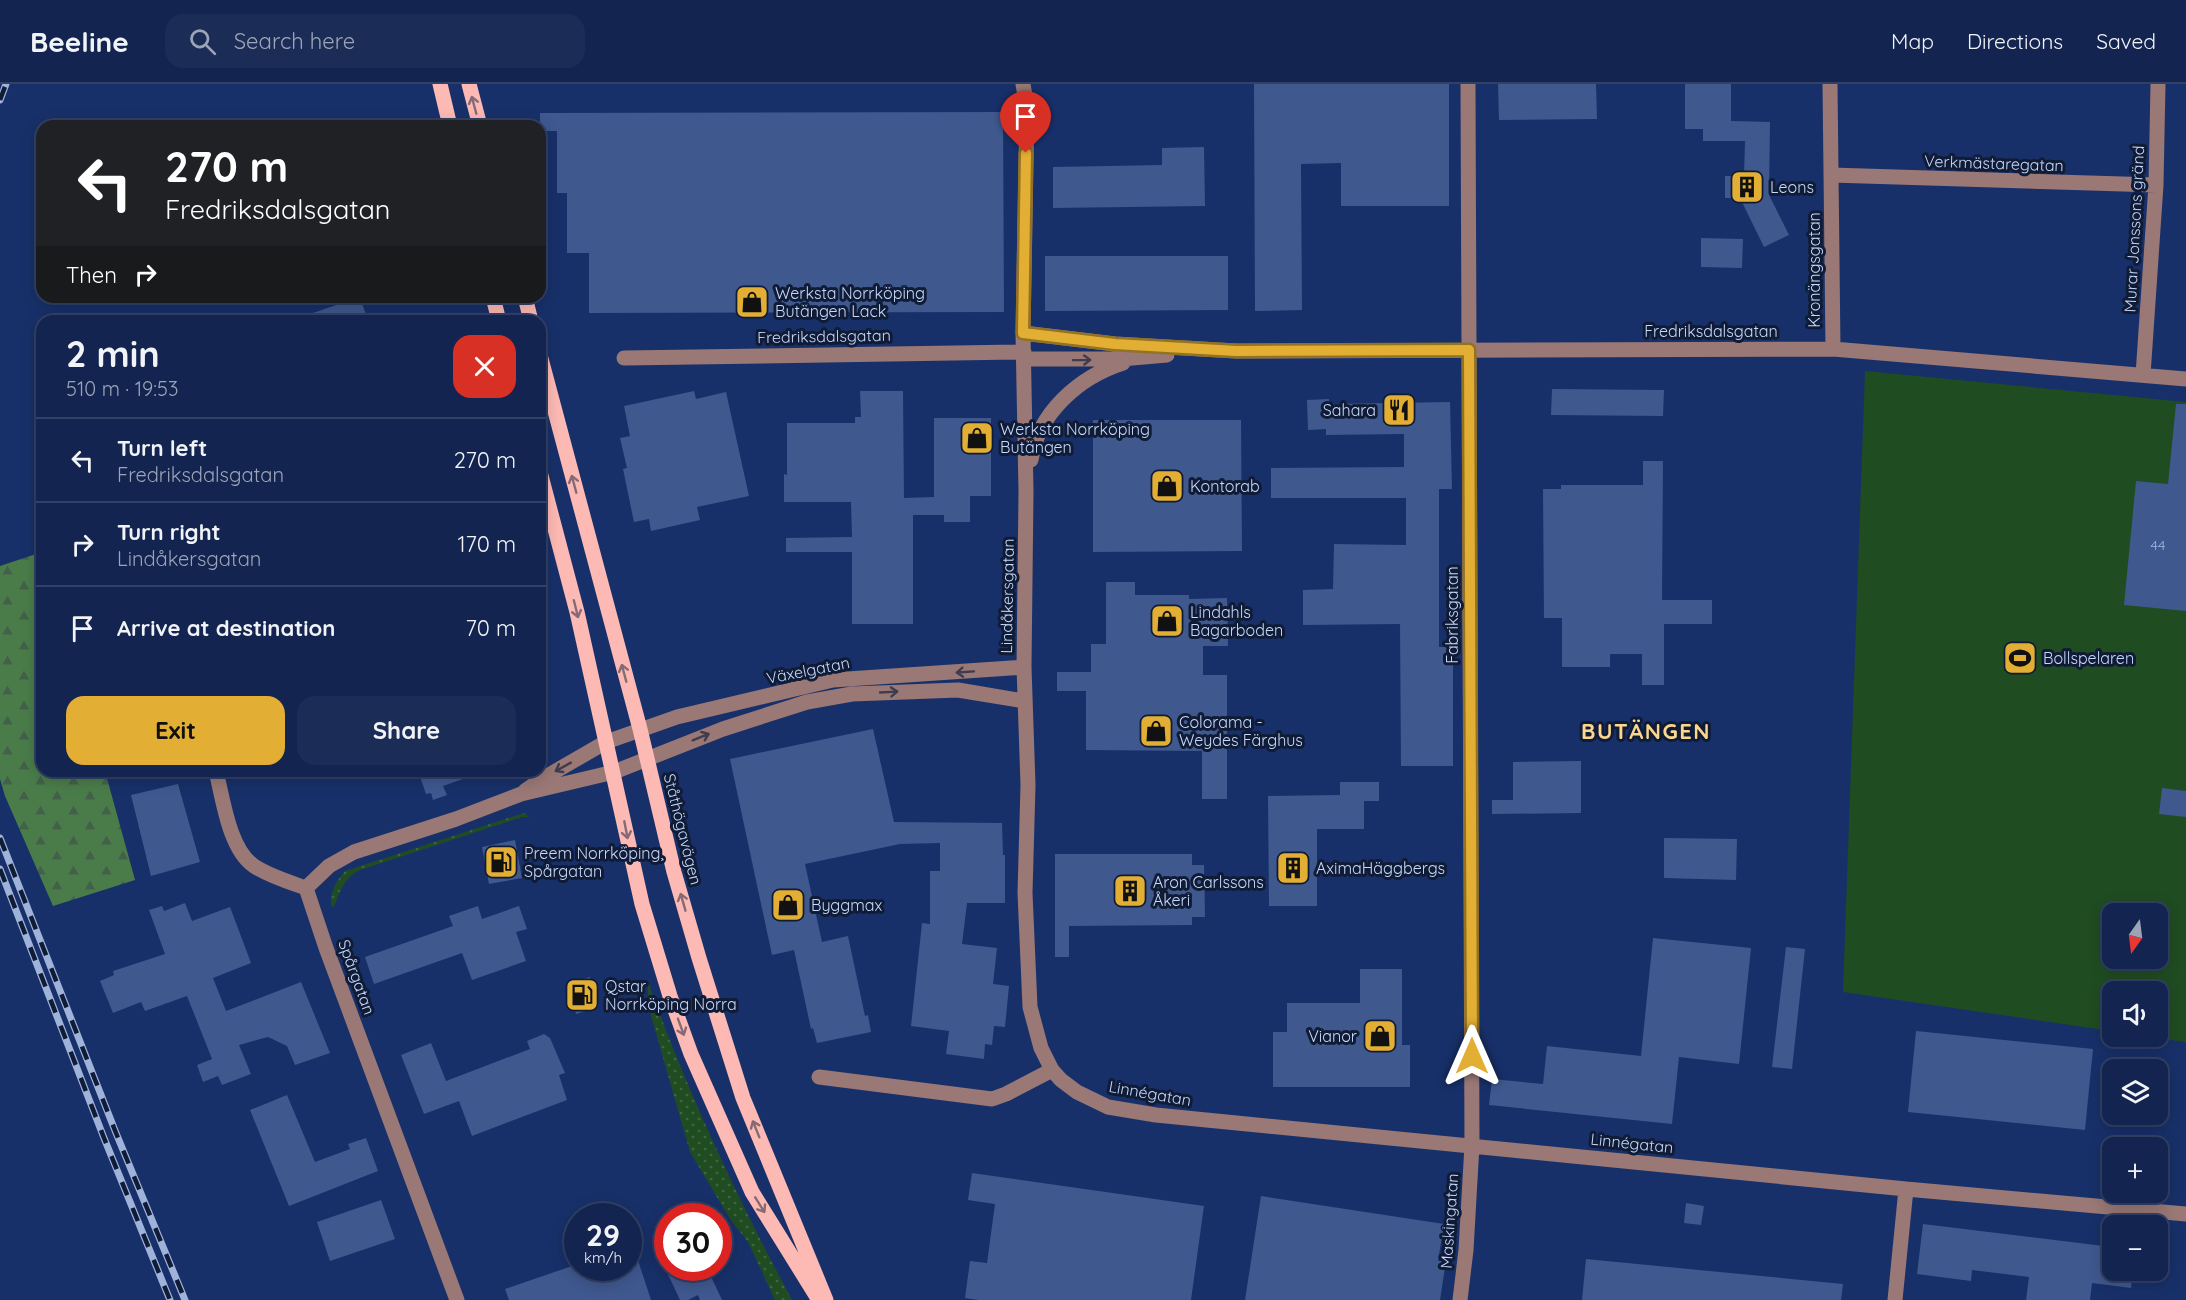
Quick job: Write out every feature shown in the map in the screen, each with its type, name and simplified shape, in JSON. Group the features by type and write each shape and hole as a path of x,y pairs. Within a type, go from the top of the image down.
{"main road":[{"path":"440,84 449,120"},
{"path":"469,84 478,120"},
{"name":"Ståthögavägen","path":"546,378 640,729 674,872 740,1088 826,1300"},
{"path":"546,495 577,612 642,904 670,996 691,1054 752,1192 819,1300"}],"street":[{"name":"Lindåkersgatan","path":"1023,84 1027,108 1023,333 1026,492 1024,701 1028,785 1025,893 1030,1007 1041,1048 1052,1070 1077,1092"},
{"name":"Fabriksgatan","path":"1468,84 1472,1145"},
{"name":"Kronängsgatan","path":"1830,84 1833,349"},
{"name":"Murar Jonssons gränd","path":"2143,375 2156,185 2158,84"},
{"name":"Verkmästaregatan","path":"1831,175 2156,185"},
{"name":"Fredriksdalsgatan","path":"1023,333 1115,344 1236,351"},
{"name":"Fredriksdalsgatan","path":"624,358 853,353 1024,356 1077,360 1236,351 1833,349 2186,379"},
{"name":"Fredriksdalsgatan","path":"1026,492 1039,431 1059,402 1086,378 1138,357"},
{"name":"Växelgatan","path":"606,742 671,718 833,680 1024,667"},
{"name":"Växelgatan","path":"647,759 723,729 807,702 852,694 958,690 1024,701"},
{"path":"546,777 606,742"},
{"path":"218,777 236,846 252,865 306,888 329,866 354,852 456,819 521,794 614,772 647,759"},
{"path":"521,794 545,777"},
{"name":"Spårgatan","path":"306,888 457,1300"},
{"path":"819,1077 992,1099 1052,1070"},
{"name":"Linnégatan","path":"1077,1092 1108,1107 1156,1116 2186,1214"},
{"name":"Maskingatan","path":"1460,1300 1466,1250 1472,1145"},
{"path":"1894,1300 1906,1188"}],"green space":[{"name":"Bollspelaren","path":"1865,371 2186,402 2186,1042 2168,1040 2168,981 2102,981 2102,1030 1843,992"},
{"path":"36,554 36,777 107,777 135,880 53,906 5,796 0,779 0,566"},
{"path":"524,813 529,817 522,817 360,870 346,881 334,907 331,906 334,887 345,871"},
{"path":"648,982 679,1063 714,1144 792,1300 775,1300 748,1242 732,1222 732,1203 720,1203 690,1152 648,1005"}],"building":[{"path":"1254,84 1449,84 1449,206 1341,206 1341,163 1301,164 1302,310 1255,311"},
{"path":"1498,84 1596,84 1597,119 1499,120"},
{"path":"1685,84 1731,84 1731,121 1770,122 1769,195 1789,235 1764,247 1740,198 1725,198 1725,176 1744,176 1745,141 1703,141 1703,129 1685,129"},
{"path":"1003,112 1004,312 589,313 589,253 567,253 567,193 557,193 557,131 546,131 546,120 540,120 540,113"},
{"path":"1204,147 1205,206 1053,208 1053,167 1162,165 1162,148"},
{"path":"1701,238 1743,239 1742,268 1701,267"},
{"path":"1045,256 1228,256 1228,310 1045,311"},
{"path":"342,303 362,303 366,315 307,315"},
{"path":"1552,389 1664,390 1663,416 1551,415"},
{"path":"694,391 696,399 726,392 749,496 697,507 700,520 651,531 649,519 634,522 623,469 627,468 620,438 630,436 624,406"},
{"path":"860,391 903,391 904,498 934,497 934,418 991,418 991,496 970,496 970,522 944,522 944,515 913,515 913,624 852,624 852,552 786,552 786,538 852,537 851,502 784,502 784,474 787,475 787,423 855,423 855,417 861,417"},
{"path":"1329,399 1329,404 1450,402 1452,489 1439,489 1439,647 1453,647 1453,766 1401,766 1400,624 1303,625 1303,590 1333,589 1334,544 1406,545 1406,498 1271,498 1271,468 1404,467 1404,434 1326,435 1326,429 1308,430 1307,400"},
{"path":"2176,404 2186,404 2186,611 2124,605 2136,481 2168,484"},
{"name":"Kontorab","path":"1093,420 1241,420 1242,551 1093,552"},
{"path":"1643,461 1663,461 1662,600 1712,600 1712,624 1664,624 1664,685 1642,685 1642,654 1610,654 1610,667 1562,667 1562,618 1544,618 1543,489 1561,489 1561,485 1643,485"},
{"path":"1106,582 1135,582 1135,595 1189,595 1189,599 1227,598 1228,646 1203,646 1203,675 1227,675 1227,799 1202,799 1202,751 1086,750 1086,691 1057,691 1057,672 1091,672 1091,644 1106,644"},
{"name":"Byggmax","path":"873,729 894,822 1002,823 1005,903 967,903 962,944 997,948 993,984 1009,986 1005,1027 994,1026 992,1045 985,1044 984,1059 946,1054 949,1031 911,1026 922,923 930,924 930,871 940,871 940,843 900,844 805,864 822,942 848,936 865,1016 868,1015 871,1032 817,1043 813,1028 811,1029 794,950 772,955 730,759"},
{"path":"1581,761 1581,813 1492,814 1492,800 1513,800 1513,762"},
{"path":"420,777 469,777 443,786 447,795 433,800 431,793 426,794"},
{"name":"AximaHäggbergs","path":"1340,782 1379,782 1379,801 1364,801 1364,829 1317,829 1317,906 1269,906 1268,796 1340,795"},
{"path":"178,784 200,862 151,876 131,795"},
{"path":"2162,788 2186,791 2186,817 2159,814"},
{"path":"1664,838 1737,839 1736,880 1664,878"},
{"path":"515,840 522,878 489,884 482,847"},
{"name":"Aron Carlssons Åkeri","path":"1055,854 1192,854 1192,865 1204,865 1205,917 1192,917 1192,925 1069,926 1069,957 1055,957"},
{"path":"185,903 192,921 230,907 251,963 213,978 226,1011 301,982 330,1053 295,1065 287,1046 268,1037 239,1045 251,1074 222,1085 218,1076 203,1082 197,1065 212,1059 187,996 145,1011 141,1002 113,1013 100,981 114,975 113,971 165,954 149,910 162,906 164,911"},
{"path":"478,906 482,919 519,906 527,929 516,932 526,961 472,980 462,953 374,984 365,957 453,926 449,916"},
{"path":"1653,938 1751,948 1739,1064 1679,1057 1672,1124 1489,1105 1492,1079 1543,1084 1547,1046 1641,1056"},
{"path":"1786,947 1805,949 1792,1069 1772,1067"},
{"path":"1360,969 1402,969 1402,1045 1410,1045 1410,1087 1273,1087 1273,1032 1287,1032 1287,1003 1360,1003"},
{"path":"590,977 598,1007 576,1014 567,983"},
{"path":"1916,1031 2093,1049 2085,1130 1908,1112"},
{"path":"544,1034 550,1038 565,1073 559,1075 567,1100 472,1136 459,1101 424,1114 401,1055 431,1043 446,1081 530,1049 527,1041"},
{"path":"287,1095 315,1162 350,1149 348,1144 366,1138 378,1171 289,1206 250,1110"},
{"path":"972,1173 1204,1206 1191,1300 979,1300 965,1298 970,1261 987,1263 995,1204 968,1200"},
{"path":"1261,1196 1444,1224 1438,1261 1446,1261 1440,1300 1245,1300"},
{"path":"381,1200 395,1239 330,1261 317,1222"},
{"path":"1686,1203 1704,1206 1701,1225 1684,1223"},
{"path":"1923,1224 2102,1246 2102,1281 2132,1281 2131,1288 2092,1283 2090,1300 2026,1300 2029,1277 1972,1270 1971,1281 1917,1274"},
{"path":"1586,1259 1843,1284 1841,1300 1582,1300"},
{"path":"564,1269 564,1281 642,1281 642,1273 651,1300 509,1300 505,1289"},
{"path":"671,1281 713,1281 722,1300 700,1300 698,1295 688,1300 680,1300"}],"railway":[{"path":"0,100 6,84"},
{"path":"0,838 116,1133 185,1300"},
{"path":"0,869 104,1138 170,1300"}],"place":[{"name":"Leons","path":"1747,187"},
{"name":"Werksta Norrköping Butängen Lack","path":"752,302"},
{"name":"Sahara","path":"1399,410"},
{"name":"Werksta Norrköping Butängen","path":"977,438"},
{"name":"Kontorab","path":"1167,486"},
{"name":"Lindahls Bagarboden","path":"1167,621"},
{"name":"Bollspelaren","path":"2020,658"},
{"name":"Colorama - Weydes Färghus","path":"1156,731"},
{"name":"Preem Norrköping, Spårgatan","path":"501,862"},
{"name":"AximaHäggbergs","path":"1293,868"},
{"name":"Aron Carlssons Åkeri","path":"1130,891"},
{"name":"Byggmax","path":"788,905"},
{"name":"Qstar Norrköping Norra","path":"582,995"},
{"name":"Vianor","path":"1380,1036"}],"district":[{"name":"BUTÄNGEN","path":"1646,731"}],"route":[{"path":"1026,153 1023,333 1115,344 1236,351 1469,350 1472,1056"}]}
